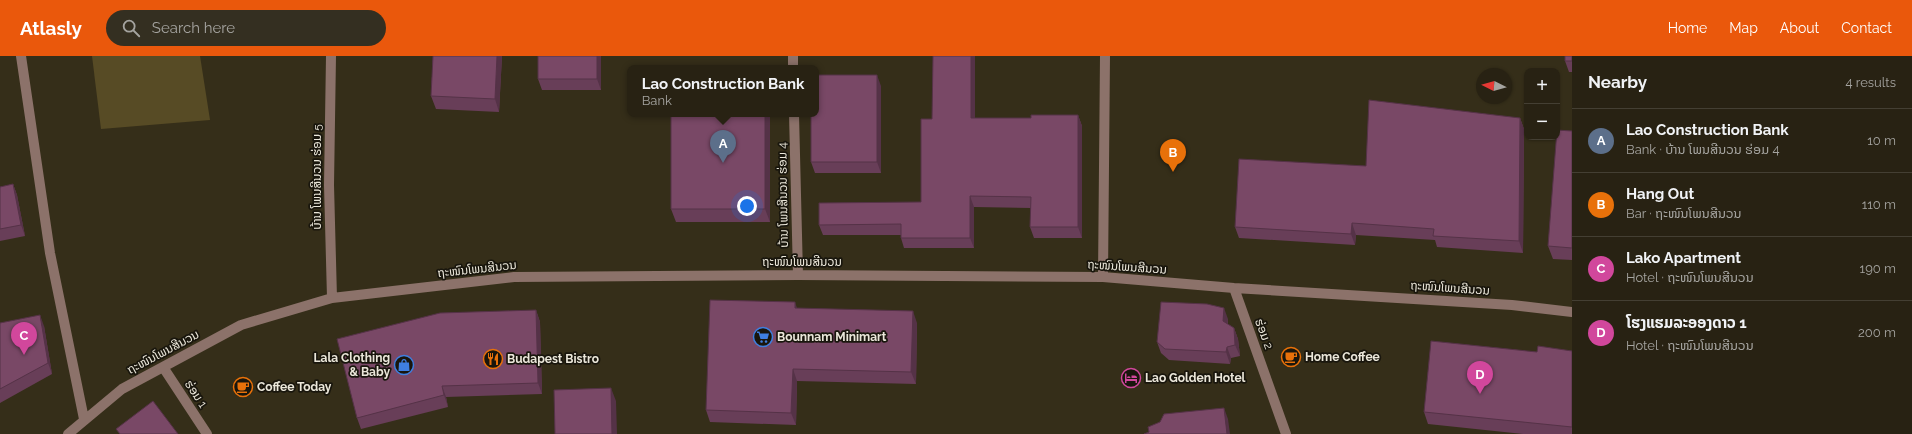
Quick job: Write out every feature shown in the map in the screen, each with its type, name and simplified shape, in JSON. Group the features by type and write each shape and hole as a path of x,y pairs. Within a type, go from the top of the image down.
{"street":[{"path":"22,56 50,253 84,419"},
{"name":"ບ້ານ ໂພນສີນວນ ຮ່ອມ 5","path":"331,56 330,185 332,298"},
{"path":"1103,277 1105,56"},
{"name":"ບ້ານ ໂພນສີນວນ ຮ່ອມ 4","path":"794,117 798,275"},
{"name":"ຖະໜົນໂພນສີນວນ","path":"68,434 84,419 122,389 241,325 332,298 514,277 798,275 1103,277 1234,288 1512,305 1572,312"},
{"name":"ຮ່ອມ 2","path":"1234,288 1286,434"},
{"name":"ຮ່ອມ 1","path":"163,367 207,434"}],"shaded area":[{"path":"92,56 200,56 210,120 101,129"}],"building":[{"path":"433,56 497,56 495,99 431,96"},
{"path":"538,56 597,56 597,79 538,79"},
{"path":"933,56 971,56 971,118 1031,118 1031,115 1078,115 1078,227 1030,227 1031,197 970,196 970,238 901,238 901,224 819,225 819,203 921,202 921,119 932,119"},
{"path":"1565,56 1572,56 1572,61 1565,61"},
{"path":"819,75 877,75 877,162 811,162 811,117 819,117"},
{"path":"1369,100 1520,118 1519,241 1433,236 1434,229 1352,223 1351,234 1235,227 1239,159 1366,166"},
{"path":"671,117 765,117 765,209 671,209"},
{"path":"1560,130 1572,131 1572,248 1548,246 1556,140 1560,140"},
{"path":"13,184 21,225 0,229 0,187"},
{"path":"710,300 795,302 795,308 913,311 911,372 793,369 791,413 706,410"},
{"path":"1161,302 1207,304 1224,308 1223,321 1234,328 1235,345 1227,347 1226,352 1165,349 1157,342"},
{"path":"536,310 538,383 442,386 444,395 357,418 337,339 440,313"},
{"path":"40,315 48,363 0,389 0,323"},
{"path":"1431,341 1537,352 1538,346 1572,351 1572,427 1424,412"},
{"path":"611,388 612,434 555,434 554,390"},
{"path":"153,401 178,434 120,434 116,429"},
{"path":"1224,408 1227,434 1144,434 1149,432 1148,427 1160,422 1164,414"}],"place":[{"name":"Lao Construction Bank","path":"723,163"},
{"name":"Hang Out","path":"1173,172"},
{"name":"Bounnam Minimart","path":"763,337"},
{"name":"Lako Apartment","path":"24,355"},
{"name":"Home Coffee","path":"1291,357"},
{"name":"Budapest Bistro","path":"493,359"},
{"name":"Lala Clothing & Baby","path":"404,365"},
{"name":"Lao Golden Hotel","path":"1131,378"},
{"name":"Coffee Today","path":"243,387"},
{"name":"ໂຮງແຮມລະອອງດາວ 1","path":"1480,394"}]}
